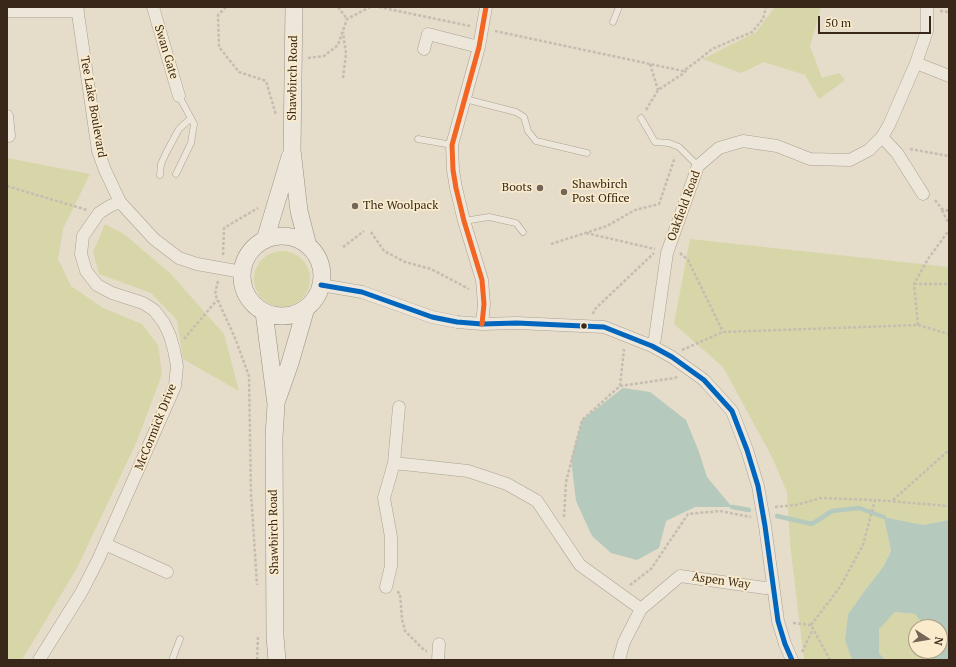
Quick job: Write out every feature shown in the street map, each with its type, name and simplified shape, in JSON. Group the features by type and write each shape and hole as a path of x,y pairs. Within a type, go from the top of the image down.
{"main road":[{"name":"Shawbirch Road","path":"294,9 292,150 299,211 308,246"},
{"name":"Shawbirch Road","path":"265,240 292,150"},
{"path":"276,236 287,236 298,239 308,246 320,263 322,274 321,285 316,298 306,308 297,314 275,316 264,312 256,307 245,292 242,272 246,259 254,248 265,240 276,236"},
{"name":"Shawbirch Road","path":"276,404 306,308"},
{"name":"Shawbirch Road","path":"264,312 276,404 274,437 275,637 278,660"}],"street":[{"name":"Swan Gate","path":"153,7 179,96"},
{"path":"482,324 484,296 482,280 464,221 455,182 452,145 479,47 486,7"},
{"name":"Oakfield Road","path":"652,346 655,338 669,248 698,166 719,148 743,141 777,146 810,160 850,160 869,150 882,137 889,125 916,63 927,31 927,7"},
{"path":"7,11 77,9"},
{"name":"Tee Lake Boulevard","path":"77,9 98,151 120,202 154,239 179,258 197,264 242,272"},
{"path":"424,49 428,34 479,47"},
{"path":"916,63 949,76"},
{"path":"7,116 9,136"},
{"path":"882,137 897,153 923,194"},
{"name":"McCormick Drive","path":"39,660 81,593 105,544 175,386 176,366 174,350 164,323 154,310 143,303 112,293 97,285 86,271 81,254 83,236 99,213 120,202"},
{"path":"321,285 362,292 432,317 457,322 604,327 652,346 672,357 704,380 732,411 751,464 758,486 763,514 778,621 785,644 796,658"},
{"path":"386,587 391,566 391,537 384,498 394,463 399,407"},
{"path":"394,463 468,471 506,484 537,501 580,565 641,609"},
{"path":"105,544 167,572"},
{"name":"Aspen Way","path":"618,660 624,642 641,609 680,576 765,588 773,587"}],"lane":[{"path":"614,22 619,7"},
{"path":"176,174 191,143 194,124 179,96"},
{"path":"465,99 516,112 524,117 528,131 536,141 587,153"},
{"path":"160,175 161,164 167,151 179,129 191,118"},
{"path":"641,118 655,142 669,143 679,147 698,166"},
{"path":"418,140 452,145"},
{"path":"464,221 489,217 516,223 523,232"},
{"path":"172,660 180,639"}],"path":[{"path":"226,7 218,15 219,47 239,72 266,81 278,122"},
{"path":"338,7 347,19"},
{"path":"304,58 324,56 338,45 347,19 370,7"},
{"path":"379,7 683,71 712,49 752,32 763,19 766,8"},
{"path":"343,31 346,54 343,78"},
{"path":"650,64 658,90"},
{"path":"641,118 658,90 684,73 690,66"},
{"path":"552,244 607,226 635,210 659,204 679,147"},
{"path":"897,153 908,149 949,156"},
{"path":"7,186 99,213"},
{"path":"923,194 930,193 942,209 949,224"},
{"path":"224,240 224,228 258,208 261,201"},
{"path":"942,209 949,211"},
{"path":"918,325 914,284 928,260 949,230"},
{"path":"343,247 364,231"},
{"path":"371,232 384,251 405,262 430,269 484,296"},
{"path":"586,233 657,250 594,310 591,326"},
{"path":"669,248 680,252 688,260 723,332"},
{"path":"914,284 949,284"},
{"path":"216,286 215,294 217,300 234,338 248,376 251,493 258,591"},
{"path":"174,350 217,300"},
{"path":"672,357 680,351 723,332 918,325 949,334"},
{"path":"620,386 625,335"},
{"path":"563,540 566,482 582,420 620,386 675,378 689,369"},
{"path":"893,500 949,450"},
{"path":"619,593 651,569 688,514 720,511 763,514 821,498 893,500 949,506"},
{"path":"811,625 840,587 863,545 875,500"},
{"path":"386,587 400,593 402,619 405,631 424,650 439,653"},
{"path":"778,621 811,625 830,660"},
{"path":"796,658 813,628"},
{"path":"257,660 258,629"}],"green space":[{"path":"775,7 821,7 810,46 822,78 839,73 845,80 819,99 805,75 764,62 741,73 703,59 756,32"},
{"path":"7,158 90,174 63,229 58,259 71,286 103,308 142,324 158,345 162,374 137,441 77,568 22,660 7,660"},
{"path":"105,224 124,234 170,273 224,334 239,391 183,359 177,320 151,293 99,274 93,252"},
{"path":"690,239 949,267 949,520 923,525 884,517 891,550 883,567 848,614 845,640 852,660 804,660 790,543 787,492 772,457 723,367 674,324"},
{"path":"276,251 288,251 298,255 306,263 310,273 310,285 306,295 298,303 288,307 276,307 266,303 258,295 254,285 254,273 258,263 266,255"},
{"path":"895,612 915,614 919,619 908,619 908,659 931,660 885,660 879,653 879,628"}],"shaded area":[{"path":"623,388 650,392 686,420 707,477 732,507 695,507 666,521 659,548 637,560 611,553 592,536 576,501 571,459 582,420"},
{"path":"884,517 923,525 949,520 949,660 931,659 948,659 948,619 919,619 915,614 895,612 879,629 879,653 885,660 852,660 845,640 848,614 883,567 891,551"}],"waterway":[{"path":"732,507 749,510"},
{"path":"777,516 812,524 832,511 859,508 884,517"}],"transit line":[{"path":"482,324 484,304 482,280 464,221 456,188 453,170 452,145 479,47 486,7"},
{"path":"321,285 362,292 432,317 457,322 604,327 652,346 672,357 704,380 732,411 747,450 758,486 778,621 792,660"}],"place":[{"name":"Boots","path":"540,188"},
{"name":"Shawbirch Post Office","path":"564,192"},
{"name":"The Woolpack","path":"355,206"}]}
